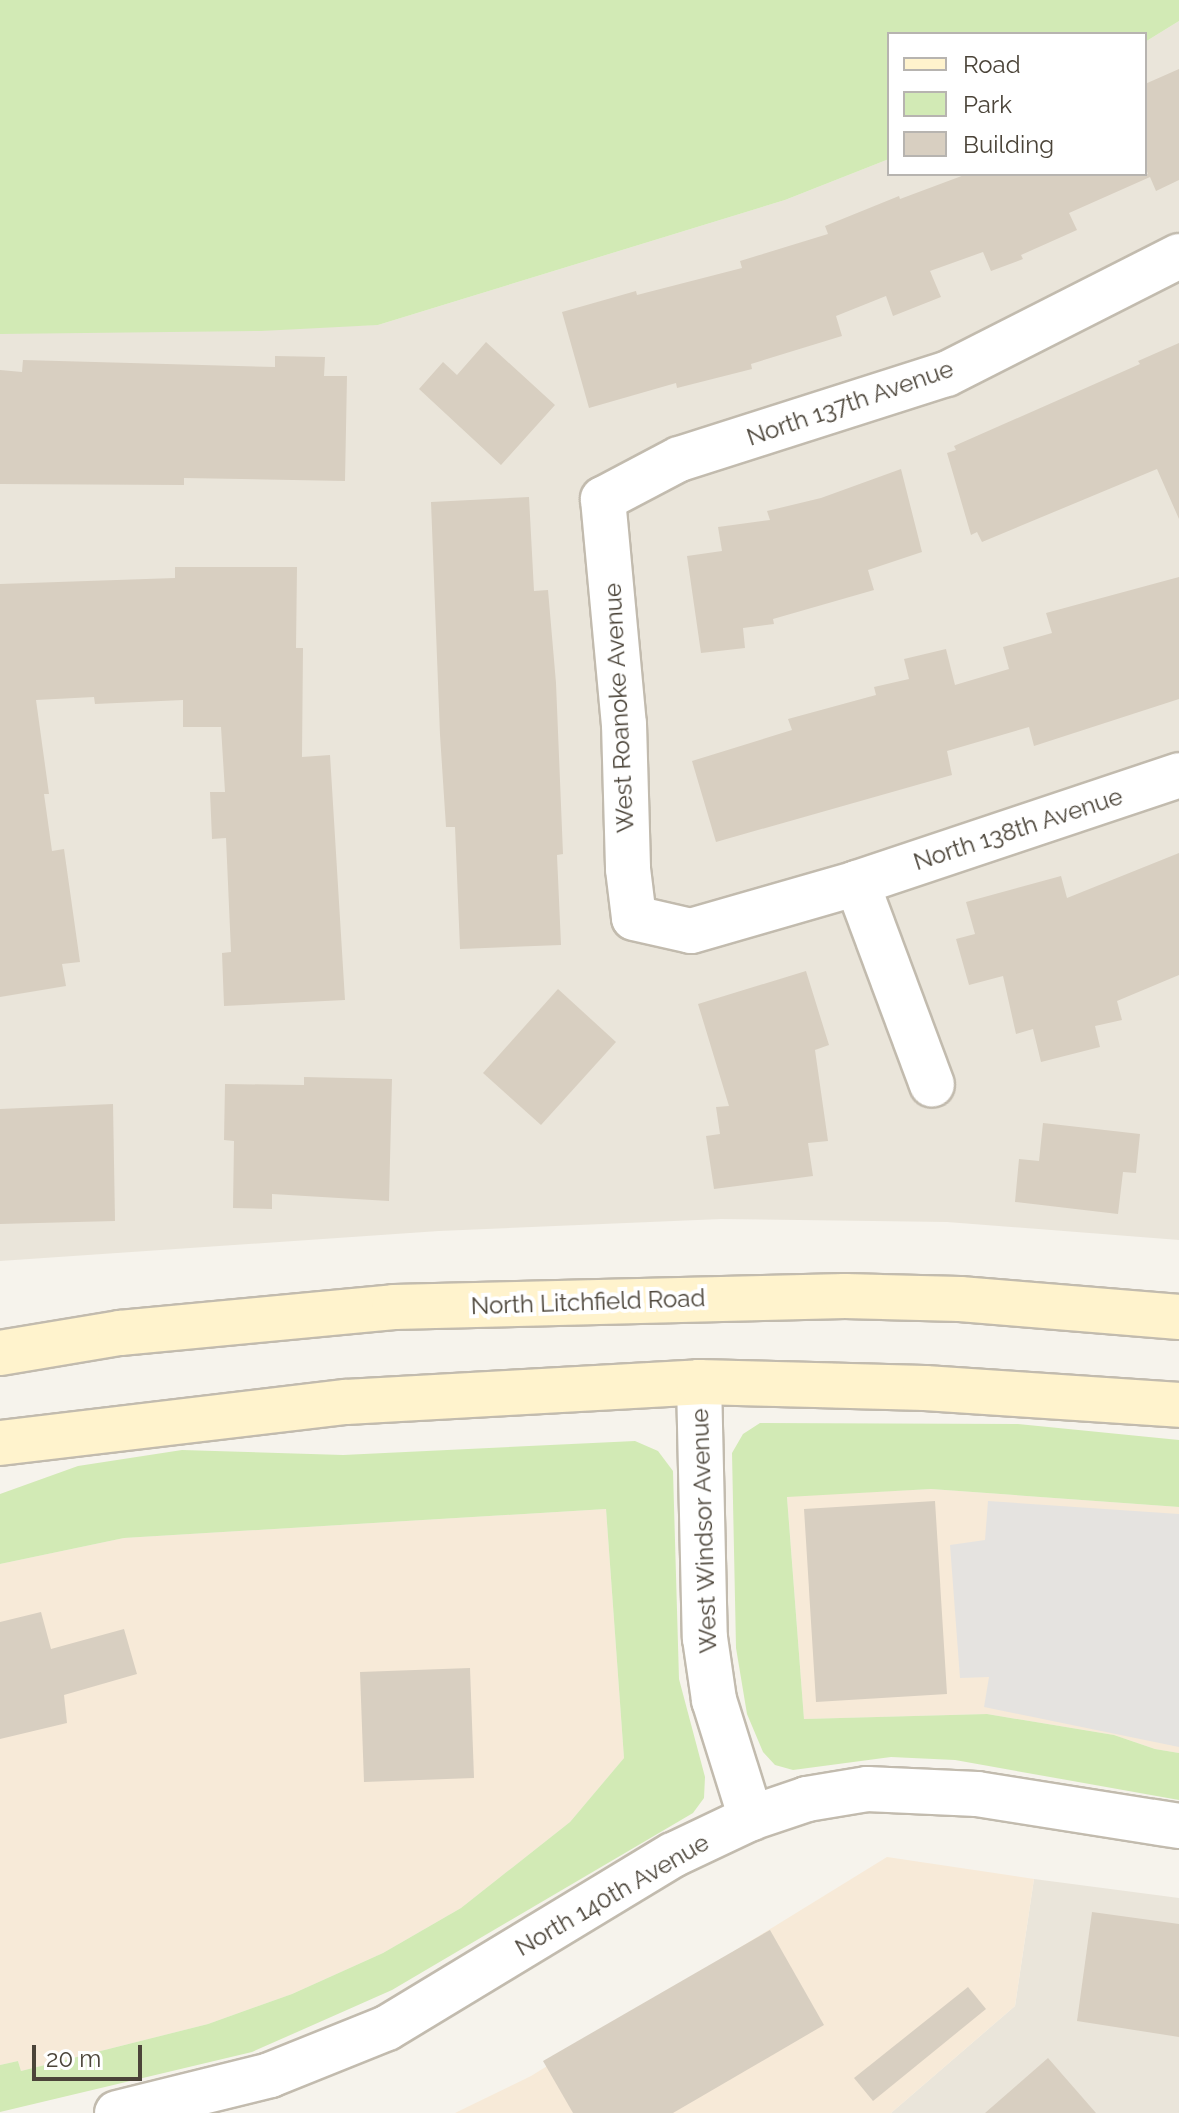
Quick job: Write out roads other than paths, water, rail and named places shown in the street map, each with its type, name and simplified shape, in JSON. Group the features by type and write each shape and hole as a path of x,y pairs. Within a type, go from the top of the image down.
{"main road":[{"name":"North Litchfield Road","path":"0,1353 120,1333 394,1307 845,1296 960,1299 1179,1317"},
{"path":"0,1443 346,1402 699,1382 925,1388 1179,1405"}],"street":[{"name":"North 137th Avenue","path":"603,499 679,459 946,374 1179,256"},
{"name":"West Roanoke Avenue","path":"603,499 624,724 628,869 634,918"},
{"name":"North 138th Avenue","path":"634,918 691,931 857,883 1179,775"},
{"path":"857,883 932,1085"},
{"name":"West Windsor Avenue","path":"699,1382 705,1638 714,1700 751,1818"},
{"name":"North 140th Avenue","path":"117,2113 270,2075 387,2028 673,1855 751,1818 807,1799 867,1789 924,1790 977,1794 1179,1826"}]}
